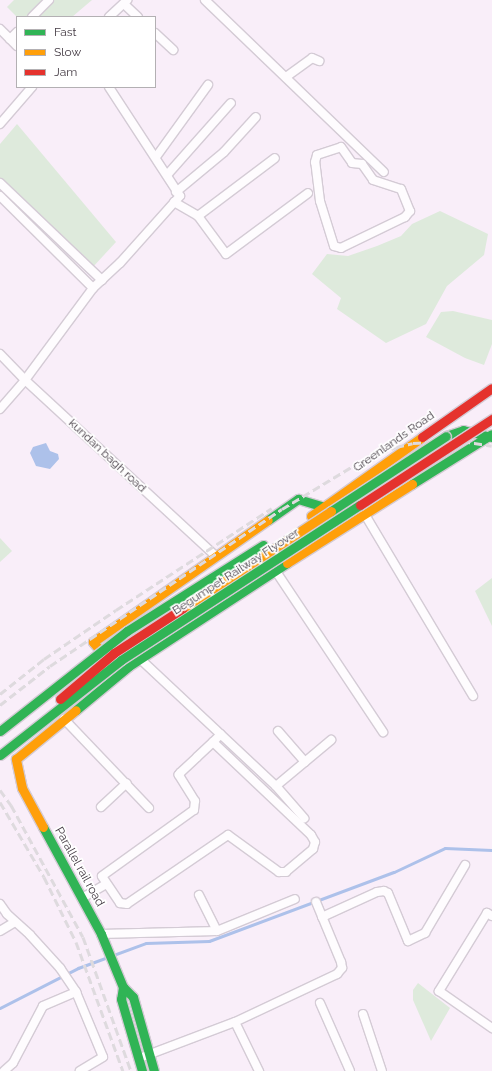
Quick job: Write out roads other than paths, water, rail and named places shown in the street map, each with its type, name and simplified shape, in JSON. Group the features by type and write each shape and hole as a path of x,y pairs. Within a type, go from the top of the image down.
{"main road":[{"name":"Greenlands Road","path":"311,516 491,391"},
{"name":"Begumpet Railway Flyover","path":"0,755 121,660 492,420"},
{"path":"21,738 85,676 114,653 446,436 463,430 491,436"},
{"path":"64,719 118,674 139,659 364,513 491,436"},
{"path":"118,674 93,642 298,500 324,507"},
{"name":"Begumpet Railway Flyover","path":"0,731 127,631 311,516"},
{"name":"Parallel rail road","path":"64,719 16,759 22,788 101,934 123,986 133,997 154,1071"},
{"name":"Parallel rail road","path":"123,986 121,999 142,1071"}],"street":[{"path":"33,16 49,0"},
{"path":"205,0 384,171 374,180"},
{"path":"110,16 126,2 137,16"},
{"path":"0,29 16,45"},
{"path":"10,39 16,33"},
{"path":"156,34 173,50"},
{"path":"286,77 312,58 319,61"},
{"path":"156,157 208,85"},
{"path":"0,124 31,88"},
{"path":"0,409 25,380 93,288 180,196 110,88"},
{"path":"166,175 231,103"},
{"path":"176,192 224,152 256,117"},
{"path":"341,147 352,163 362,164 374,180 401,189 409,207 409,214 341,248 334,246 320,201 315,162 317,156 341,147"},
{"path":"198,216 275,158"},
{"path":"0,183 102,280"},
{"path":"174,202 198,216 226,254 308,193"},
{"path":"0,196 93,288"},
{"path":"27,223 34,215"},
{"path":"46,242 53,233"},
{"name":"kundan bagh road","path":"0,354 25,380 216,556"},
{"path":"364,513 473,696"},
{"path":"275,570 383,732"},
{"path":"114,627 139,659 276,786 304,818"},
{"path":"64,719 127,783 149,808"},
{"path":"278,730 305,762"},
{"path":"213,742 311,836 314,842 313,849 286,872 275,870 228,835 127,904 120,903 102,879 105,873 194,810 195,801 179,776 213,742 221,734"},
{"path":"276,786 332,740"},
{"path":"244,772 249,760"},
{"path":"101,807 127,783"},
{"path":"322,917 376,892 384,891 388,893 408,941 425,933 465,865"},
{"path":"82,898 106,884"},
{"path":"199,895 217,931"},
{"path":"101,934 217,931 295,899"},
{"path":"138,1058 235,1022 337,974 342,968 316,902"},
{"path":"0,904 15,922 60,968 76,992 103,1057 80,1071"},
{"path":"492,916 488,914 439,991 492,1028"},
{"path":"0,931 15,922"},
{"path":"4,1071 13,1063 43,1006 76,992"},
{"path":"320,1002 350,1071"},
{"path":"363,1014 382,1071"},
{"path":"235,1022 259,1071"}],"water":[{"path":"46,443 50,451 58,454 59,459 50,469 36,466 30,453 33,447"}],"waterway":[{"path":"0,1008 78,968 146,943 209,941 394,872 445,848 492,850"}],"railway":[{"path":"0,705 50,666 282,509 358,463 396,447 413,443 462,441 492,446"},
{"path":"0,694 44,659 272,508"},
{"path":"0,790 11,805 83,937 131,1071"},
{"path":"0,802 44,877 76,942 123,1071"}]}
